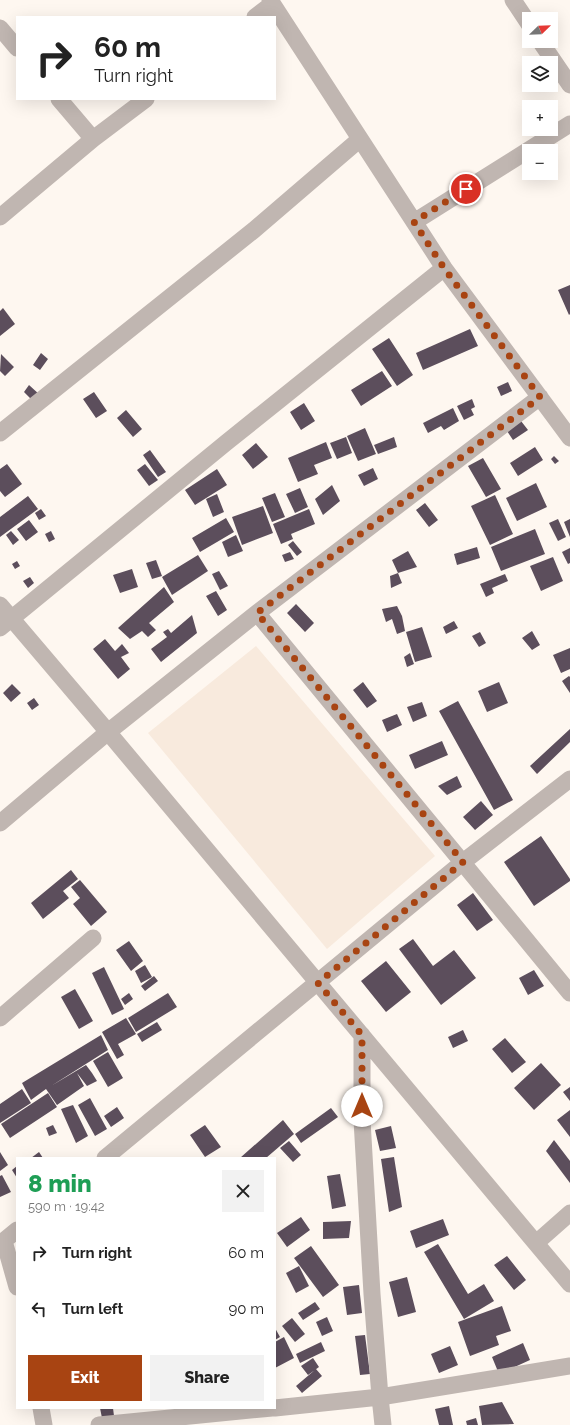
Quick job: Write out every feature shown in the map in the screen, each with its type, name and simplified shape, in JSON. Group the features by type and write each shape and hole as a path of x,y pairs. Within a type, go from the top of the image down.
{"street":[{"path":"513,0 522,14"},
{"path":"256,16 271,2 444,268 570,438"},
{"path":"0,28 16,47"},
{"path":"545,48 570,85"},
{"path":"60,100 93,139"},
{"path":"0,217 93,139 145,100"},
{"path":"414,222 570,124"},
{"path":"0,433 254,230 360,139"},
{"path":"6,623 220,447 444,268"},
{"path":"0,822 108,732 257,613 540,397"},
{"path":"0,605 6,623 108,732 570,1284"},
{"path":"257,613 570,993"},
{"path":"106,1157 463,862 570,779"},
{"path":"0,1018 94,938"},
{"path":"362,1035 362,1120 383,1425"},
{"path":"536,1243 570,1213"},
{"path":"7,1238 16,1282"},
{"path":"276,1408 380,1397 570,1366"},
{"path":"41,1409 44,1425"},
{"path":"98,1425 262,1409"}],"shaded area":[{"path":"256,646 435,856 327,949 148,733"}],"building":[{"path":"570,285 570,314 569,315 558,290"},
{"path":"3,308 15,324 0,336 0,311"},
{"path":"470,329 478,346 423,370 416,353"},
{"path":"389,338 413,375 397,386 372,349"},
{"path":"41,353 48,359 40,370 33,365"},
{"path":"1,354 14,367 5,376 0,371"},
{"path":"382,371 392,386 361,406 351,390"},
{"path":"508,382 512,391 501,396 497,387"},
{"path":"29,385 40,395 34,402 24,392"},
{"path":"94,392 107,411 96,418 83,399"},
{"path":"472,399 475,407 471,409 474,415 464,420 457,406"},
{"path":"304,403 315,421 301,430 290,412"},
{"path":"453,408 459,421 444,430 441,426 428,433 423,423"},
{"path":"126,410 142,429 133,437 117,418"},
{"path":"521,421 528,430 513,440 507,431"},
{"path":"365,428 376,454 358,461 347,436"},
{"path":"346,437 352,453 337,459 330,443"},
{"path":"394,437 397,447 378,454 374,445"},
{"path":"326,442 332,458 314,465 318,474 298,482 288,458"},
{"path":"256,443 268,457 253,469 242,455"},
{"path":"535,447 543,460 518,476 510,463"},
{"path":"150,450 166,472 158,477 143,455"},
{"path":"554,456 559,461 555,464 551,459"},
{"path":"483,458 501,489 486,497 468,466"},
{"path":"7,464 22,484 5,497 0,491 0,469"},
{"path":"145,464 158,480 149,486 137,470"},
{"path":"373,468 378,479 364,486 358,475"},
{"path":"217,469 227,485 195,505 185,490"},
{"path":"536,483 547,507 517,521 506,498"},
{"path":"332,485 340,501 323,515 315,499"},
{"path":"300,488 308,507 295,513 286,494"},
{"path":"275,493 285,517 272,522 262,498"},
{"path":"217,494 224,512 213,517 206,499"},
{"path":"495,495 513,534 490,545 471,506"},
{"path":"28,496 38,509 0,537 0,517"},
{"path":"425,503 438,520 429,527 416,510"},
{"path":"263,506 273,533 242,545 232,517"},
{"path":"41,509 46,516 39,520 35,513"},
{"path":"309,509 315,524 291,534 293,539 281,544 273,524"},
{"path":"226,518 234,532 200,552 192,538"},
{"path":"558,519 566,537 558,541 549,523"},
{"path":"570,519 570,537 564,522"},
{"path":"29,520 38,532 26,541 17,529"},
{"path":"535,529 545,554 501,571 491,547"},
{"path":"11,531 19,540 13,545 6,535"},
{"path":"51,531 55,539 49,542 45,534"},
{"path":"236,535 243,551 228,557 222,542"},
{"path":"293,541 302,552 297,556 288,545"},
{"path":"477,547 480,558 457,565 454,554"},
{"path":"570,548 570,563 568,564 562,552"},
{"path":"408,551 417,567 398,573 392,560"},
{"path":"290,552 294,559 285,562 282,555"},
{"path":"198,555 208,571 172,595 162,577"},
{"path":"553,557 563,581 541,591 530,566"},
{"path":"156,560 162,576 152,579 146,563"},
{"path":"17,561 20,566 15,569 12,564"},
{"path":"132,569 138,587 120,593 113,575"},
{"path":"219,571 228,586 220,590 212,574"},
{"path":"398,573 402,583 391,588 390,576"},
{"path":"505,574 508,581 492,588 494,593 486,597 480,584"},
{"path":"30,577 34,583 28,588 23,581"},
{"path":"164,587 174,602 149,623 156,630 148,637 142,631 130,639 118,628"},
{"path":"216,591 227,610 218,616 206,596"},
{"path":"296,604 314,623 305,632 287,613"},
{"path":"397,606 402,616 405,631 397,634 392,619 386,622 382,609"},
{"path":"192,615 197,633 161,662 151,649 167,637 163,632 168,629 171,633"},
{"path":"454,621 458,628 446,634 443,627"},
{"path":"422,627 432,657 415,662 406,632"},
{"path":"532,631 540,645 532,650 522,638"},
{"path":"480,632 486,643 479,647 472,636"},
{"path":"105,639 115,651 122,644 129,653 121,657 130,669 118,679 93,649"},
{"path":"570,648 570,669 561,673 553,655"},
{"path":"410,653 414,664 407,667 404,657"},
{"path":"569,676 570,677 570,693 562,681"},
{"path":"363,682 377,701 367,708 353,690"},
{"path":"499,682 508,703 487,712 478,691"},
{"path":"12,684 21,693 11,702 3,693"},
{"path":"34,698 39,705 32,710 27,703"},
{"path":"458,701 513,800 494,810 439,711"},
{"path":"422,702 427,716 413,722 407,707"},
{"path":"397,714 402,725 387,732 382,720"},
{"path":"570,729 570,742 537,774 530,766"},
{"path":"442,741 448,755 415,769 409,755"},
{"path":"457,776 462,787 447,795 438,786"},
{"path":"481,801 493,815 475,830 463,817"},
{"path":"541,836 570,881 534,906 504,862"},
{"path":"71,870 78,879 63,891 69,898 43,919 31,903"},
{"path":"80,880 107,912 91,926 73,904 80,898 71,887"},
{"path":"473,893 493,920 477,931 457,905"},
{"path":"413,939 433,966 454,950 476,978 441,1005 399,949"},
{"path":"129,941 143,961 131,971 116,950"},
{"path":"386,961 411,992 386,1012 361,981"},
{"path":"145,965 152,977 141,983 135,971"},
{"path":"104,967 124,1009 112,1015 92,973"},
{"path":"534,970 544,986 528,995 519,978"},
{"path":"154,976 158,981 145,991 141,986"},
{"path":"75,989 93,1021 79,1029 61,997"},
{"path":"129,993 133,999 125,1005 121,999"},
{"path":"168,993 177,1007 136,1032 128,1018"},
{"path":"126,1018 136,1034 118,1044 124,1055 117,1059 102,1032"},
{"path":"157,1022 162,1030 142,1042 137,1034"},
{"path":"463,1030 468,1041 453,1048 448,1037"},
{"path":"101,1035 108,1050 51,1086 86,1065 97,1081 87,1086 77,1073 84,1086 57,1105 46,1089 31,1100 22,1083"},
{"path":"505,1038 526,1062 512,1073 492,1049"},
{"path":"108,1052 123,1078 108,1087 93,1061"},
{"path":"541,1063 561,1085 534,1110 514,1088"},
{"path":"570,1087 570,1101 563,1092"},
{"path":"22,1089 31,1103 0,1123 0,1104"},
{"path":"48,1093 57,1107 10,1138 1,1124"},
{"path":"90,1098 107,1129 95,1136 78,1105"},
{"path":"73,1105 88,1136 76,1143 61,1109"},
{"path":"117,1107 124,1118 111,1127 104,1116"},
{"path":"331,1108 338,1117 301,1143 295,1134"},
{"path":"570,1110 570,1137 557,1120"},
{"path":"283,1120 294,1134 267,1157 241,1157"},
{"path":"53,1125 57,1133 49,1136 46,1128"},
{"path":"205,1125 221,1147 205,1157 190,1135"},
{"path":"391,1126 396,1148 380,1151 375,1130"},
{"path":"554,1140 570,1161 570,1183 546,1151"},
{"path":"289,1141 301,1155 293,1162 280,1148"},
{"path":"0,1152 8,1165 0,1171"},
{"path":"39,1152 42,1157 32,1157"},
{"path":"394,1157 402,1207 389,1212 381,1159"},
{"path":"16,1167 16,1176 12,1170"},
{"path":"340,1174 346,1206 332,1209 327,1176"},
{"path":"2,1175 11,1192 0,1197 0,1176"},
{"path":"301,1217 310,1230 287,1247 277,1233"},
{"path":"443,1219 449,1235 416,1248 410,1231"},
{"path":"351,1221 349,1238 323,1239 323,1222"},
{"path":"438,1244 468,1294 484,1284 494,1301 464,1319 424,1252"},
{"path":"311,1246 339,1285 323,1297 294,1258"},
{"path":"507,1256 526,1280 514,1290 494,1265"},
{"path":"299,1266 309,1286 296,1293 286,1273"},
{"path":"407,1277 416,1312 398,1317 389,1282"},
{"path":"359,1285 362,1313 347,1315 343,1287"},
{"path":"315,1302 320,1309 303,1320 298,1313"},
{"path":"502,1306 511,1331 496,1336 499,1345 470,1356 458,1322"},
{"path":"327,1317 333,1331 322,1336 316,1322"},
{"path":"292,1318 305,1334 295,1342 282,1326"},
{"path":"276,1330 280,1337 276,1339"},
{"path":"365,1335 370,1374 360,1375 355,1336"},
{"path":"284,1337 294,1358 276,1367 276,1341"},
{"path":"321,1342 325,1351 300,1363 296,1354"},
{"path":"523,1343 530,1360 499,1374 492,1357"},
{"path":"450,1346 458,1365 439,1373 431,1354"},
{"path":"313,1358 319,1367 308,1375 301,1366"},
{"path":"316,1369 322,1376 302,1393 296,1386"},
{"path":"502,1402 514,1424 482,1425 479,1406"},
{"path":"449,1406 453,1425 439,1425 435,1409"},
{"path":"100,1409 113,1409 114,1416 102,1418"},
{"path":"476,1418 478,1425 467,1425 466,1421"}],"route":[{"path":"362,1106 362,1035 318,983 463,862 257,613 540,397 444,268 414,222 466,189"}]}
